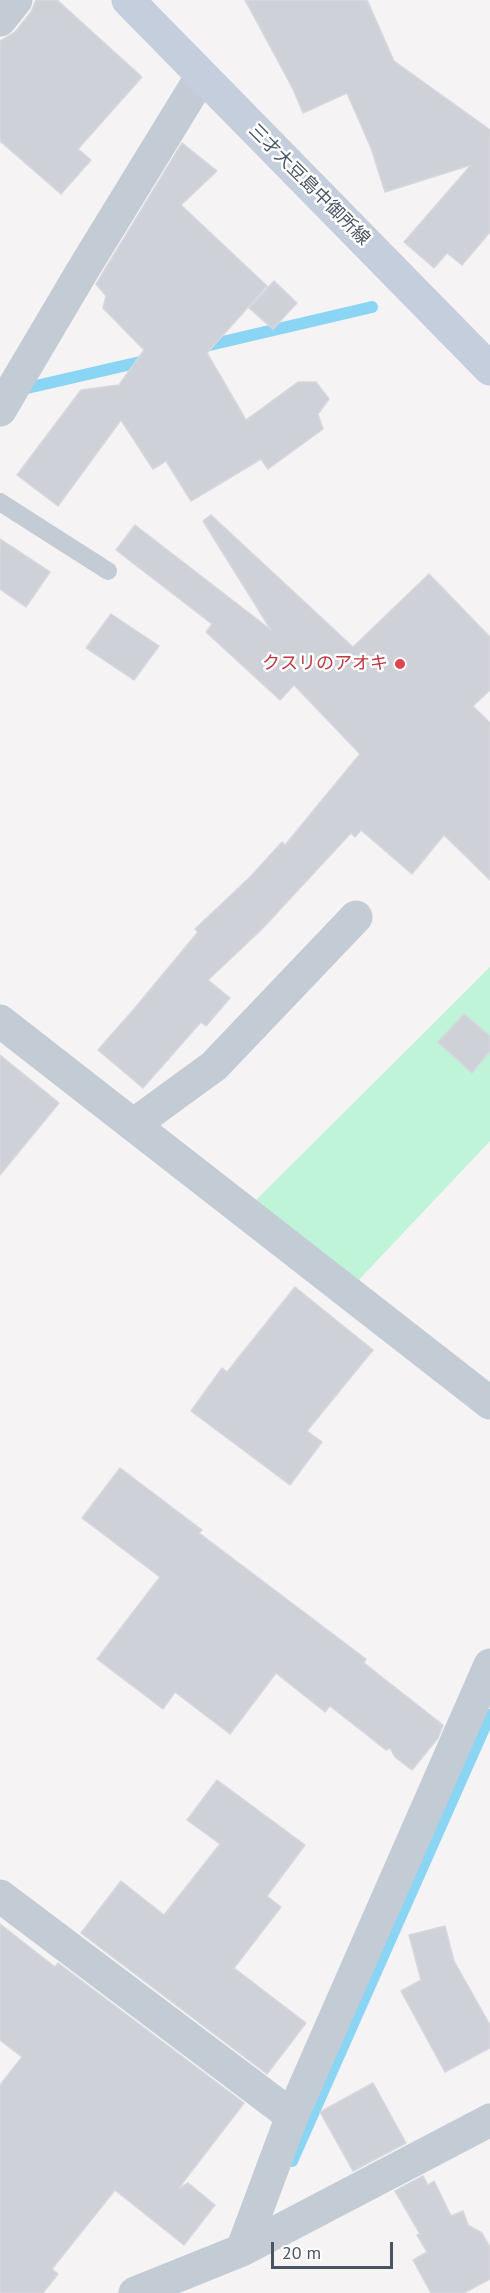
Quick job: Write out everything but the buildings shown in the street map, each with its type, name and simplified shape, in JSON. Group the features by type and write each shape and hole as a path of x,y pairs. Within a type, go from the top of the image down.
{"main road":[{"name":"三才大豆島中御所線","path":"128,0 201,77 490,369"}],"street":[{"path":"0,20 16,0"},
{"path":"0,410 201,77"},
{"path":"133,1125 214,1066 356,917"},
{"path":"0,1021 490,1403"},
{"path":"242,2250 292,2116 490,1665"},
{"path":"0,1896 292,2116"},
{"path":"135,2293 242,2250 490,2120"}],"lane":[{"path":"0,502 108,571"}],"green space":[{"path":"490,967 490,1141 355,1284 256,1200"}],"waterway":[{"path":"201,347 372,307"},
{"path":"27,388 149,360"},
{"path":"292,2161 490,1715"}],"place":[{"name":"クスリのアオキ","path":"400,664"}]}
